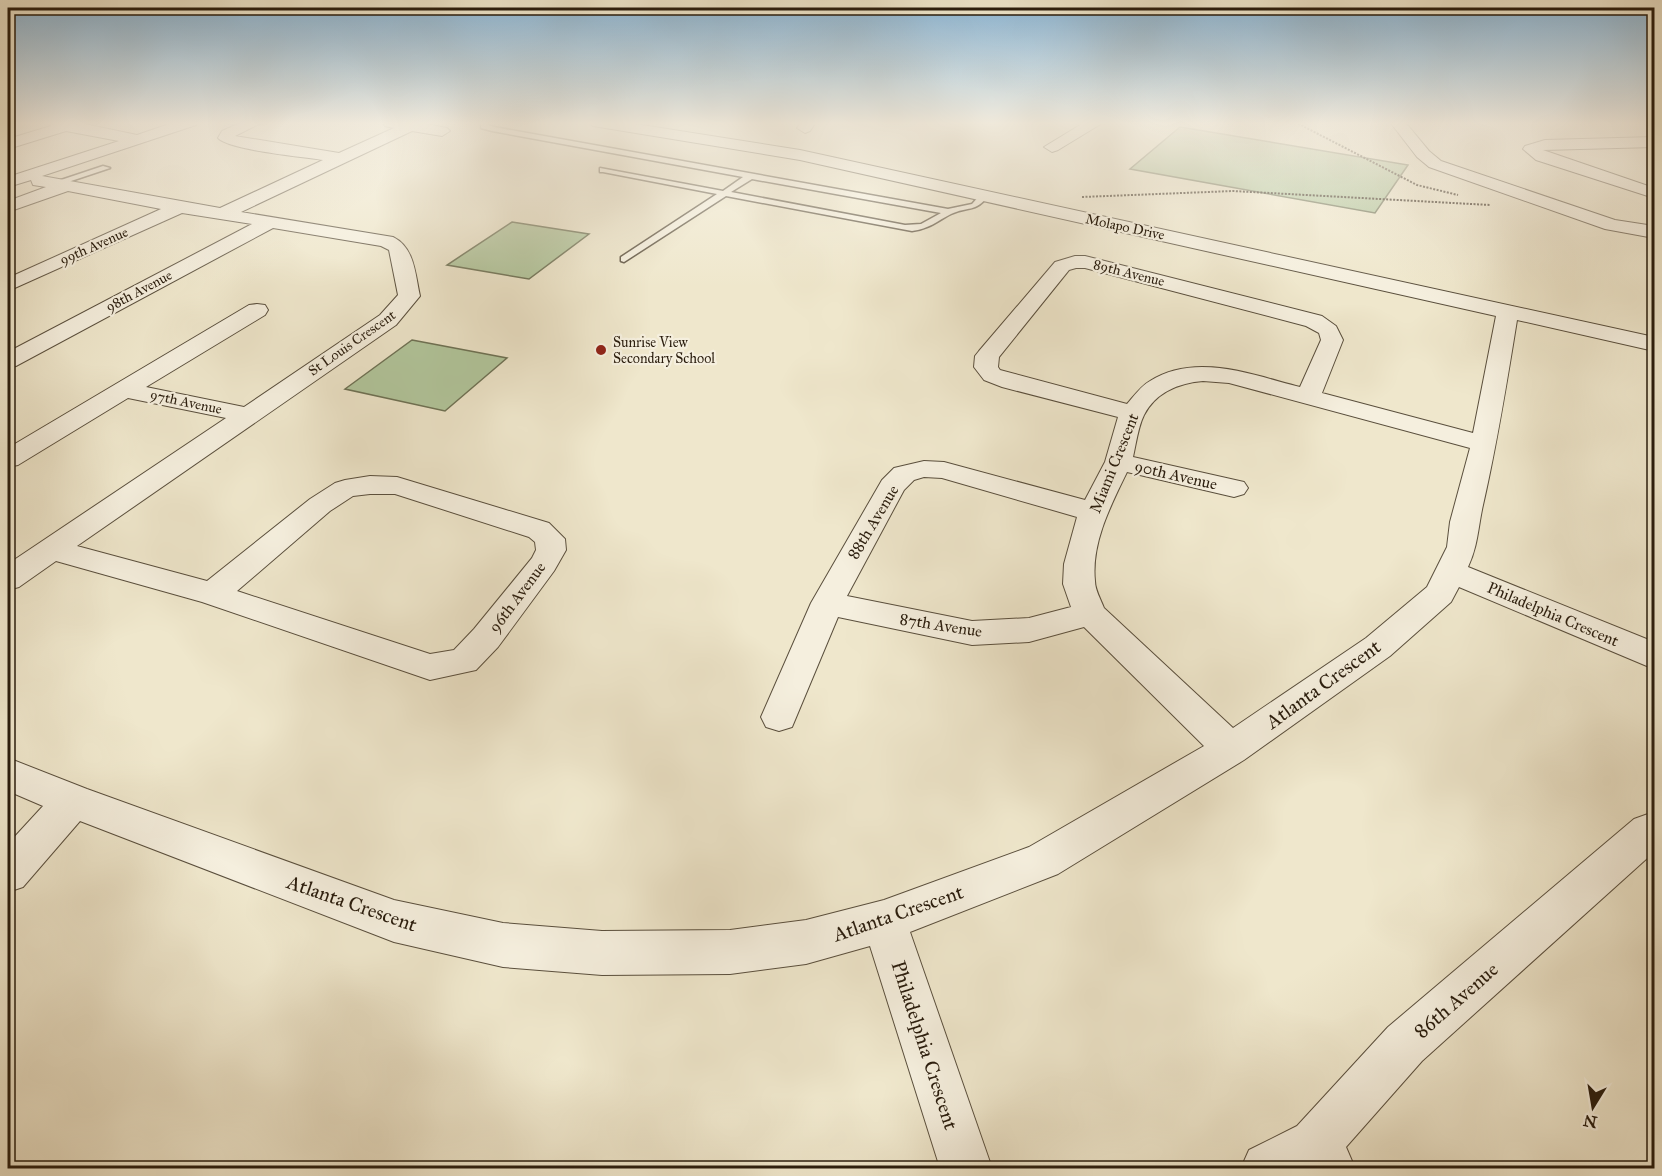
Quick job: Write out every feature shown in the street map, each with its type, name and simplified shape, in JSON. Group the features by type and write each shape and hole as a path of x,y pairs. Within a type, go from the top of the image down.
{"street":[{"name":"St Louis Crescent","path":"8,579 388,320 409,296 400,251 386,241 180,207 50,177"},
{"path":"8,207 59,177"},
{"path":"224,213 300,177"},
{"name":"Molapo Drive","path":"898,177 1654,344"},
{"path":"1472,177 1612,225 1654,232"},
{"path":"1606,177 1654,192"},
{"path":"8,182 54,179"},
{"name":"99th Avenue","path":"8,285 180,207"},
{"name":"98th Avenue","path":"8,361 270,222"},
{"name":"89th Avenue","path":"1132,413 1011,382 992,375 986,367 987,356 1062,266 1085,262 1314,321 1327,327 1332,340 1308,396"},
{"path":"8,459 257,310"},
{"name":"Atlanta Crescent","path":"8,774 73,801 394,921 503,945 602,953 730,952 806,942 884,921 1043,861 1231,749 1378,647 1440,594 1462,547 1484,444 1508,312"},
{"name":"Miami Crescent","path":"1231,749 1090,614 1079,584 1079,564 1093,512 1118,462 1132,413 1156,387 1177,376 1203,374 1230,376 1484,444"},
{"name":"97th Avenue","path":"125,390 248,415"},
{"name":"90th Avenue","path":"1118,462 1234,488"},
{"name":"88th Avenue","path":"779,717 827,603 892,486 904,474 924,469 944,470 1093,512"},
{"name":"96th Avenue","path":"51,549 212,594 430,667 464,661 486,638 543,564 551,550 550,539 539,530 397,486 370,485 345,489 320,505 212,594"},
{"name":"Philadelphia Crescent","path":"1452,572 1654,656"},
{"name":"87th Avenue","path":"827,603 924,625 972,633 1029,630 1090,614"},
{"path":"8,873 73,801"},
{"name":"86th Avenue","path":"1268,1168 1322,1156 1405,1044 1648,832"},
{"name":"Philadelphia Crescent","path":"884,921 966,1168"}],"lane":[{"path":"54,179 64,177"},
{"path":"639,177 905,228 921,229 930,226 948,212"},
{"path":"624,259 749,177"},
{"path":"762,177 948,212 975,206 984,196"}],"path":[{"path":"1401,177 1417,185 1461,195"},
{"path":"1064,214 1073,201 1087,195 1233,191 1504,206 1536,199"},
{"path":"1483,200 1504,206"}],"green space":[{"path":"1174,177 1400,177 1375,213"},
{"path":"512,222 589,234 529,279 447,265"},
{"path":"412,340 507,358 445,411 345,389"}],"place":[{"name":"Sunrise View Secondary School","path":"601,350"}]}
